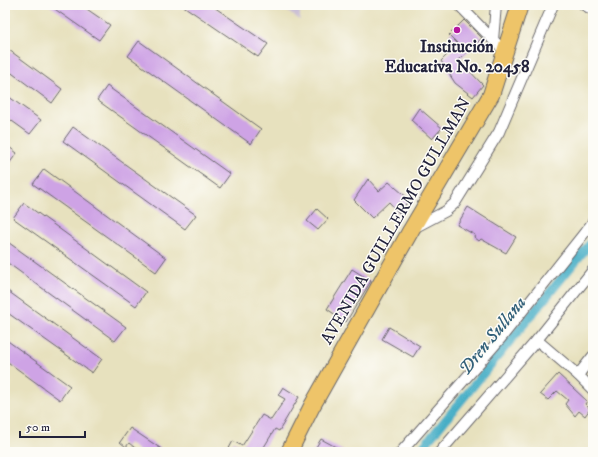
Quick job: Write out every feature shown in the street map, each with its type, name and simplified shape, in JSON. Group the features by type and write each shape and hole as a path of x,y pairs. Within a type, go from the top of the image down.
{"main road":[{"name":"AVENIDA GUILLERMO GULLMAN","path":"289,452 312,406 411,230 491,95 520,5"},
{"name":"AVENIDA GUILLERMO GULLMAN","path":"283,452 312,406"}],"street":[{"path":"460,5 505,52"},
{"path":"493,40 496,5"},
{"path":"411,230 446,211 455,203 499,132 553,5"},
{"path":"584,5 593,10"},
{"path":"401,452 501,338 593,222"},
{"path":"440,452 537,340 593,270"},
{"path":"537,340 593,390"},
{"path":"578,375 593,356"}],"shaded area":[{"path":"278,5 300,5 300,20"}],"building":[{"path":"49,5 81,5 110,25 99,40"},
{"path":"182,5 211,5 268,44 258,57"},
{"path":"464,20 482,38 459,60 483,85 473,97 455,83 441,61 458,44 449,35"},
{"path":"139,41 261,129 251,144 128,56"},
{"path":"5,47 62,89 52,103 5,68"},
{"path":"107,86 230,174 220,188 97,100"},
{"path":"5,94 41,120 30,134 5,116"},
{"path":"419,108 442,128 432,139 411,120"},
{"path":"73,127 196,215 185,229 63,141"},
{"path":"5,144 17,153 5,169"},
{"path":"44,169 166,258 156,272 33,184"},
{"path":"368,179 379,191 389,182 409,199 400,214 389,202 372,218 354,200"},
{"path":"24,203 146,292 136,306 13,218"},
{"path":"468,207 516,237 506,253 481,239 479,241 474,237 475,235 457,225"},
{"path":"317,209 328,219 318,230 307,221"},
{"path":"5,240 126,327 115,341 5,261"},
{"path":"352,269 371,281 346,322 327,309"},
{"path":"5,289 102,359 92,373 5,311"},
{"path":"389,327 420,346 413,357 382,339"},
{"path":"5,339 70,386 60,400 5,360"},
{"path":"558,374 587,401 585,404 590,409 585,416 579,411 575,416 565,404 568,400 557,391 548,400 540,394"},
{"path":"283,387 299,397 279,431 275,429 261,452 227,452 233,441 242,446 262,415 271,420 285,399 278,395"},
{"path":"130,428 166,452 140,452 129,443 126,447 120,442"},
{"path":"321,439 345,452 313,452"}],"waterway":[{"name":"Dren Sullana","path":"419,452 593,240"}],"place":[{"name":"Institución Educativa No. 20458","path":"457,30"}]}
